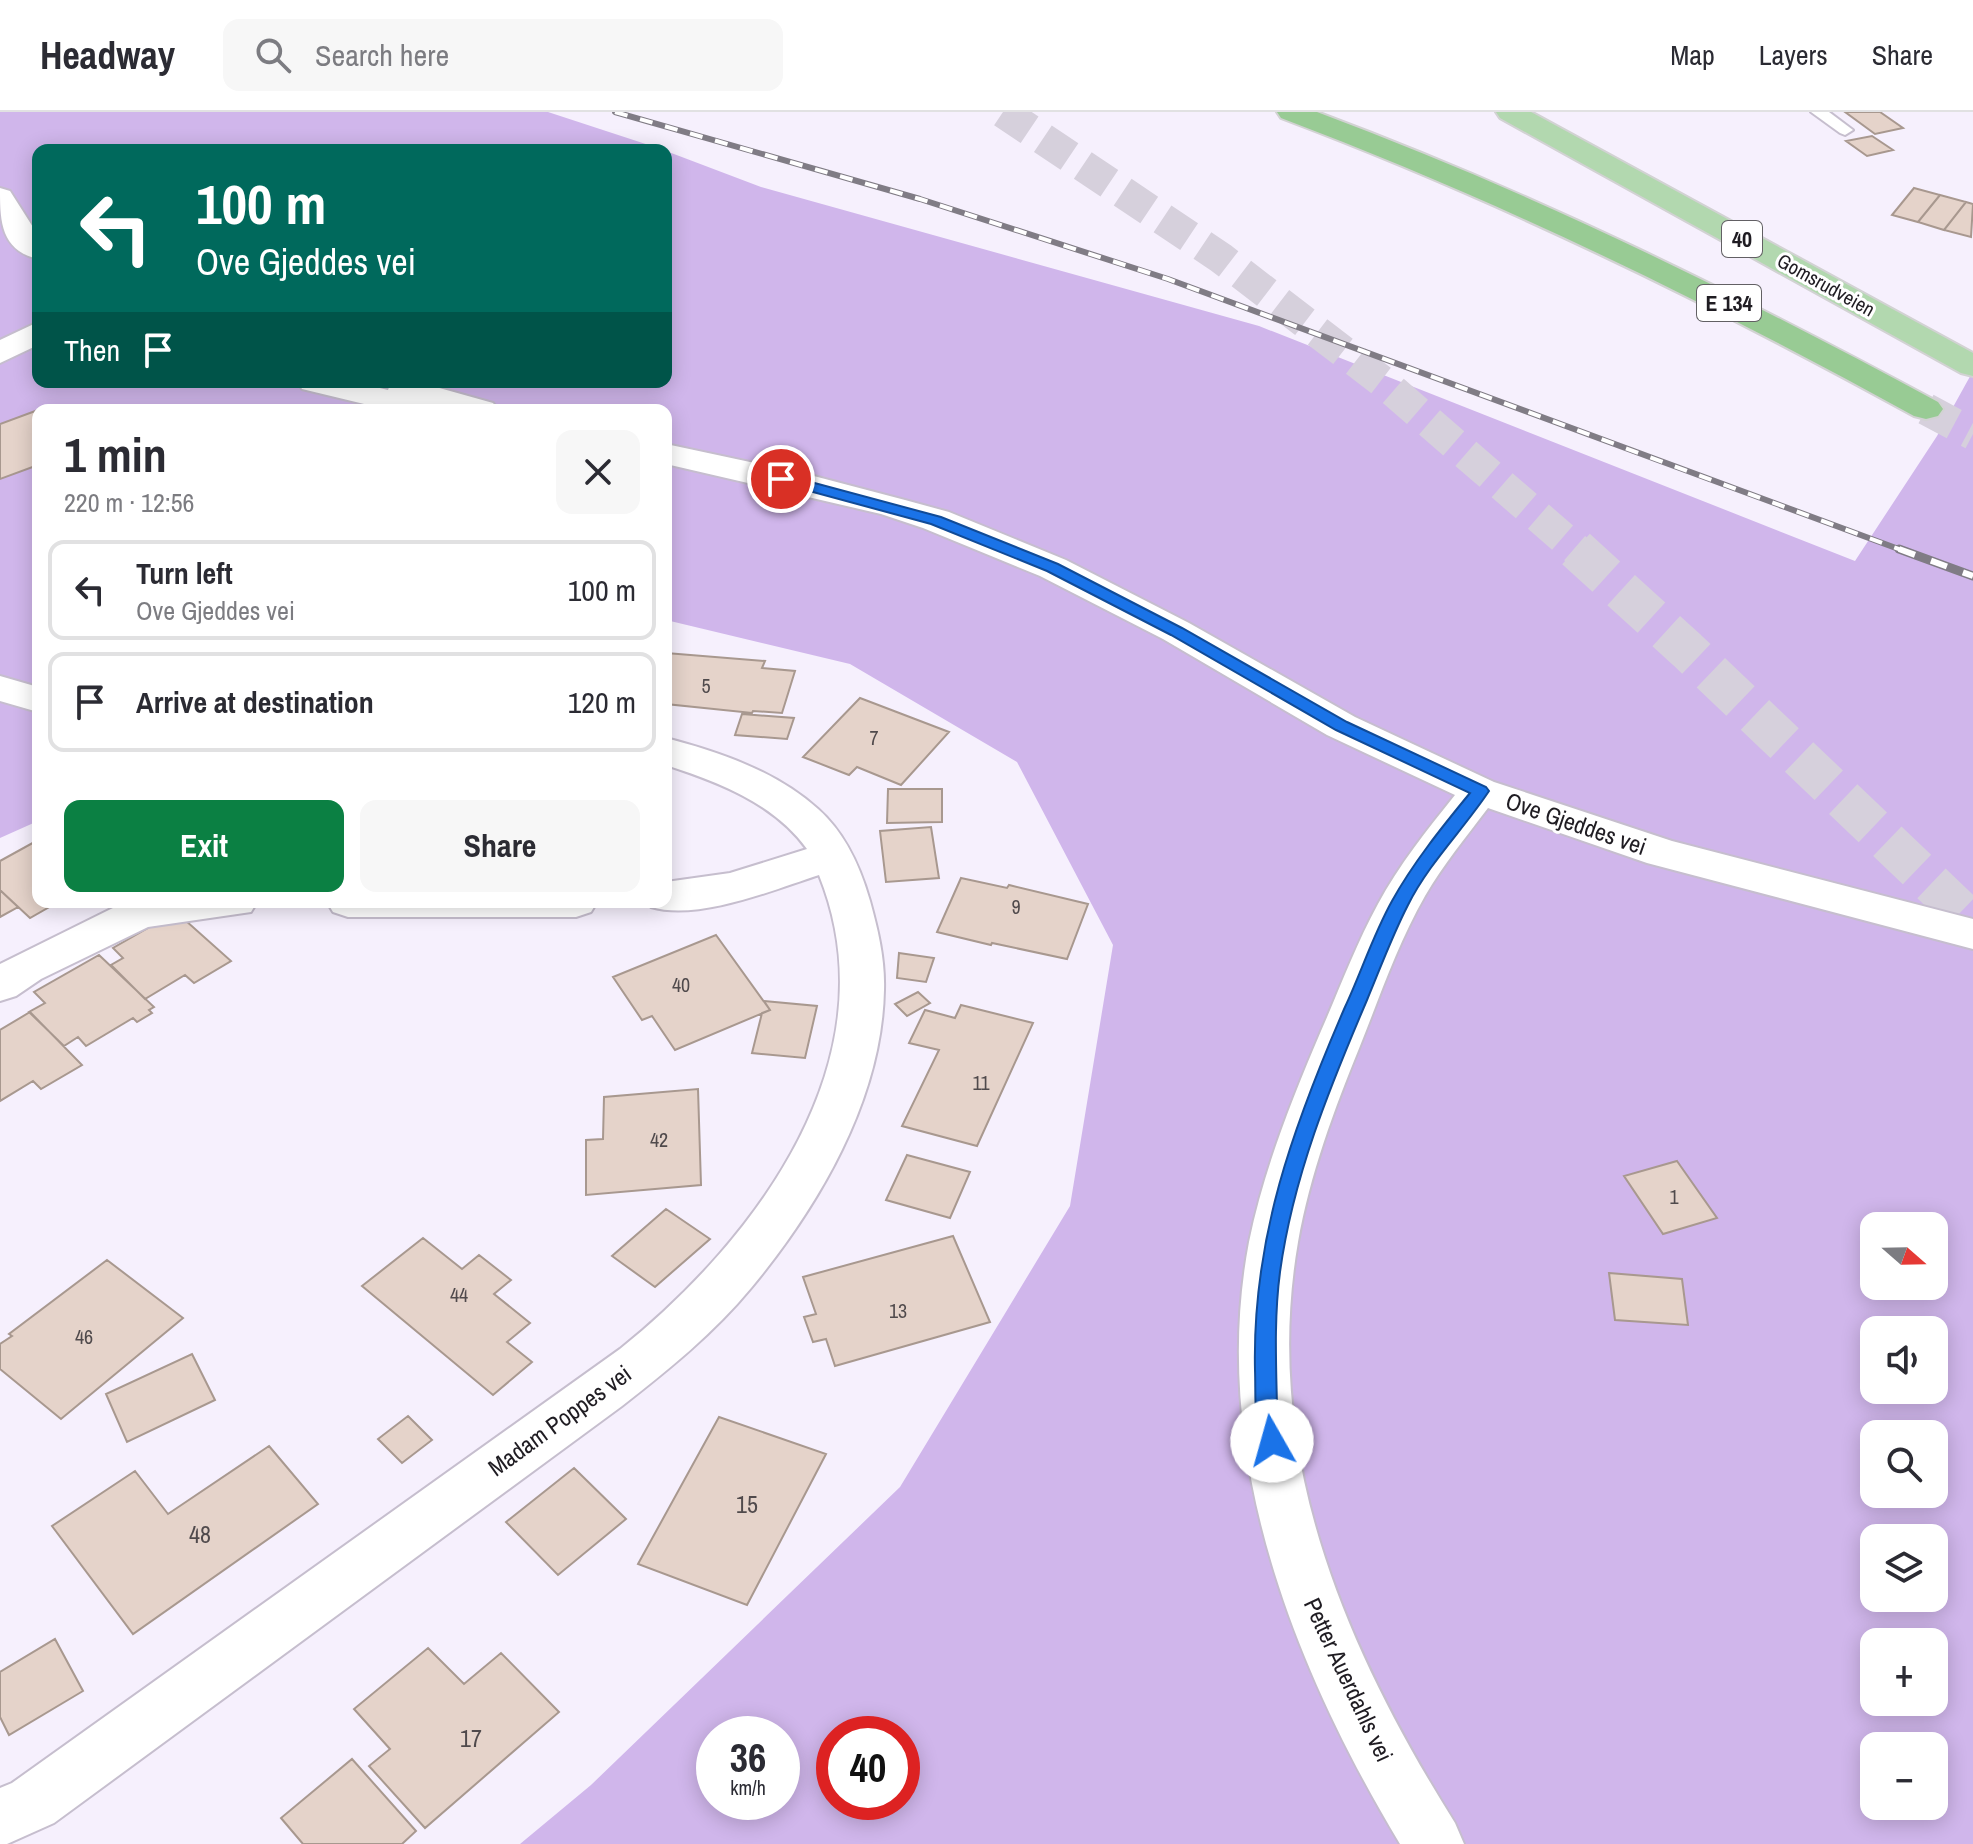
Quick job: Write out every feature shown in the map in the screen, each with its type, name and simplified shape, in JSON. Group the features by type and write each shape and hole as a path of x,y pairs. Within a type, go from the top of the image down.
{"highway":[{"name":"E 134","path":"1291,112 1448,173 1584,232 1793,336 1926,409"}],"main road":[{"name":"Gomsrudveien","path":"1510,112 1973,366"},
{"name":"Gomsrudveien","path":"1557,112 1973,337"}],"street":[{"path":"2,200 32,217"},
{"path":"2,200 22,237 32,245"},
{"path":"339,388 405,404"},
{"path":"404,388 460,404"},
{"name":"Ove Gjeddes vei","path":"672,455 810,485 893,507 936,520 1053,568 1176,631 1341,726 1480,791 1662,853 1973,934"},
{"path":"0,688 32,698"},
{"name":"Madam Poppes vei","path":"0,1818 33,1803 604,1391 677,1333 735,1274 787,1203 829,1126 848,1073 862,1017 864,962 854,908 833,855 803,817 757,785 709,764 672,753"},
{"name":"Petter Auerdahls vei","path":"1434,1844 1404,1800 1362,1718 1325,1641 1299,1568 1267,1417 1265,1348 1269,1274 1283,1199 1323,1080 1400,903 1440,842 1480,791"},
{"path":"672,897 696,896 747,883 833,855"},
{"path":"0,985 26,968 140,913 184,908"}],"lane":[{"path":"1819,112 1845,130"}],"shaded area":[{"path":"0,112 548,112 646,144 32,144 32,388 672,388 672,153 761,187 1259,326 1855,561 1937,436 1973,371 1973,1844 520,1844 591,1785 900,1487 1070,1206 1113,945 1017,762 850,664 672,621 672,404 32,404 32,824 0,838"}],"building":[{"path":"1845,112 1880,112 1903,128 1875,134"},
{"path":"1872,136 1893,150 1867,156 1846,141"},
{"path":"1914,188 1940,195 1918,222 1892,215"},
{"path":"1940,195 1966,202 1944,230 1918,222"},
{"path":"1966,202 1973,204 1971,237 1944,230"},
{"path":"32,412 32,467 0,479 0,424"},
{"path":"672,653 765,661 762,668 795,671 782,713 672,705"},
{"path":"860,698 949,732 901,785 857,767 849,775 803,757"},
{"path":"742,714 794,718 787,739 735,735"},
{"path":"888,789 942,789 942,822 887,823"},
{"path":"931,827 939,878 886,882 880,831"},
{"path":"32,843 32,908 48,908 30,918 0,890 0,861"},
{"path":"961,878 1007,888 1009,885 1088,904 1067,959 937,932"},
{"path":"0,890 18,907 0,917"},
{"path":"176,912 231,961 194,983 185,975 145,999 111,965 123,958 113,948"},
{"path":"716,935 770,1010 675,1050 652,1016 642,1020 613,977"},
{"path":"899,953 934,958 926,982 897,978"},
{"path":"99,955 154,1007 149,1010 152,1013 137,1022 133,1018 86,1046 78,1037 64,1046 29,1012 45,1003 34,992"},
{"path":"918,992 930,1003 907,1016 895,1004"},
{"path":"764,1001 817,1006 805,1058 752,1053 762,1013 770,1010"},
{"path":"961,1005 1033,1023 977,1146 902,1126 939,1050 909,1043 925,1010 955,1018"},
{"path":"30,1012 82,1065 41,1089 33,1081 0,1101 0,1030"},
{"path":"698,1089 701,1185 586,1195 586,1140 603,1139 604,1097"},
{"path":"907,1155 970,1172 950,1218 886,1200"},
{"path":"1677,1161 1717,1218 1663,1234 1624,1176"},
{"path":"666,1209 710,1239 655,1287 612,1256"},
{"path":"953,1236 990,1322 835,1366 826,1339 813,1342 804,1317 816,1314 803,1277"},
{"path":"423,1238 462,1269 479,1255 511,1280 494,1294 530,1323 507,1342 532,1362 493,1395 362,1286"},
{"path":"107,1260 183,1318 61,1419 0,1369 0,1344"},
{"path":"1609,1273 1682,1279 1688,1325 1615,1320"},
{"path":"192,1354 215,1400 127,1442 106,1394"},
{"path":"408,1416 432,1440 402,1463 378,1439"},
{"path":"719,1417 826,1454 747,1605 638,1564"},
{"path":"269,1446 318,1504 133,1634 52,1526 135,1471 168,1514"},
{"path":"574,1468 626,1519 558,1575 506,1522"},
{"path":"55,1639 83,1691 9,1735 0,1717 0,1672"},
{"path":"428,1648 464,1684 501,1653 559,1712 425,1828 369,1766 390,1749 354,1709"},
{"path":"352,1759 416,1831 402,1844 303,1844 281,1818"}],"tunnel":[{"path":"1003,112 1221,258 1383,382 1578,551"},
{"path":"1926,409 1973,434"},
{"path":"1576,549 1687,650 1973,923"}],"railway":[{"path":"615,112 920,199 1168,279 1904,551"},
{"path":"1899,549 1973,576"}],"route":[{"path":"781,479 936,520 1053,568 1176,631 1341,726 1480,791 1440,842 1400,903 1323,1080 1299,1146 1283,1199 1269,1274 1265,1348 1267,1417 1272,1441"}]}
